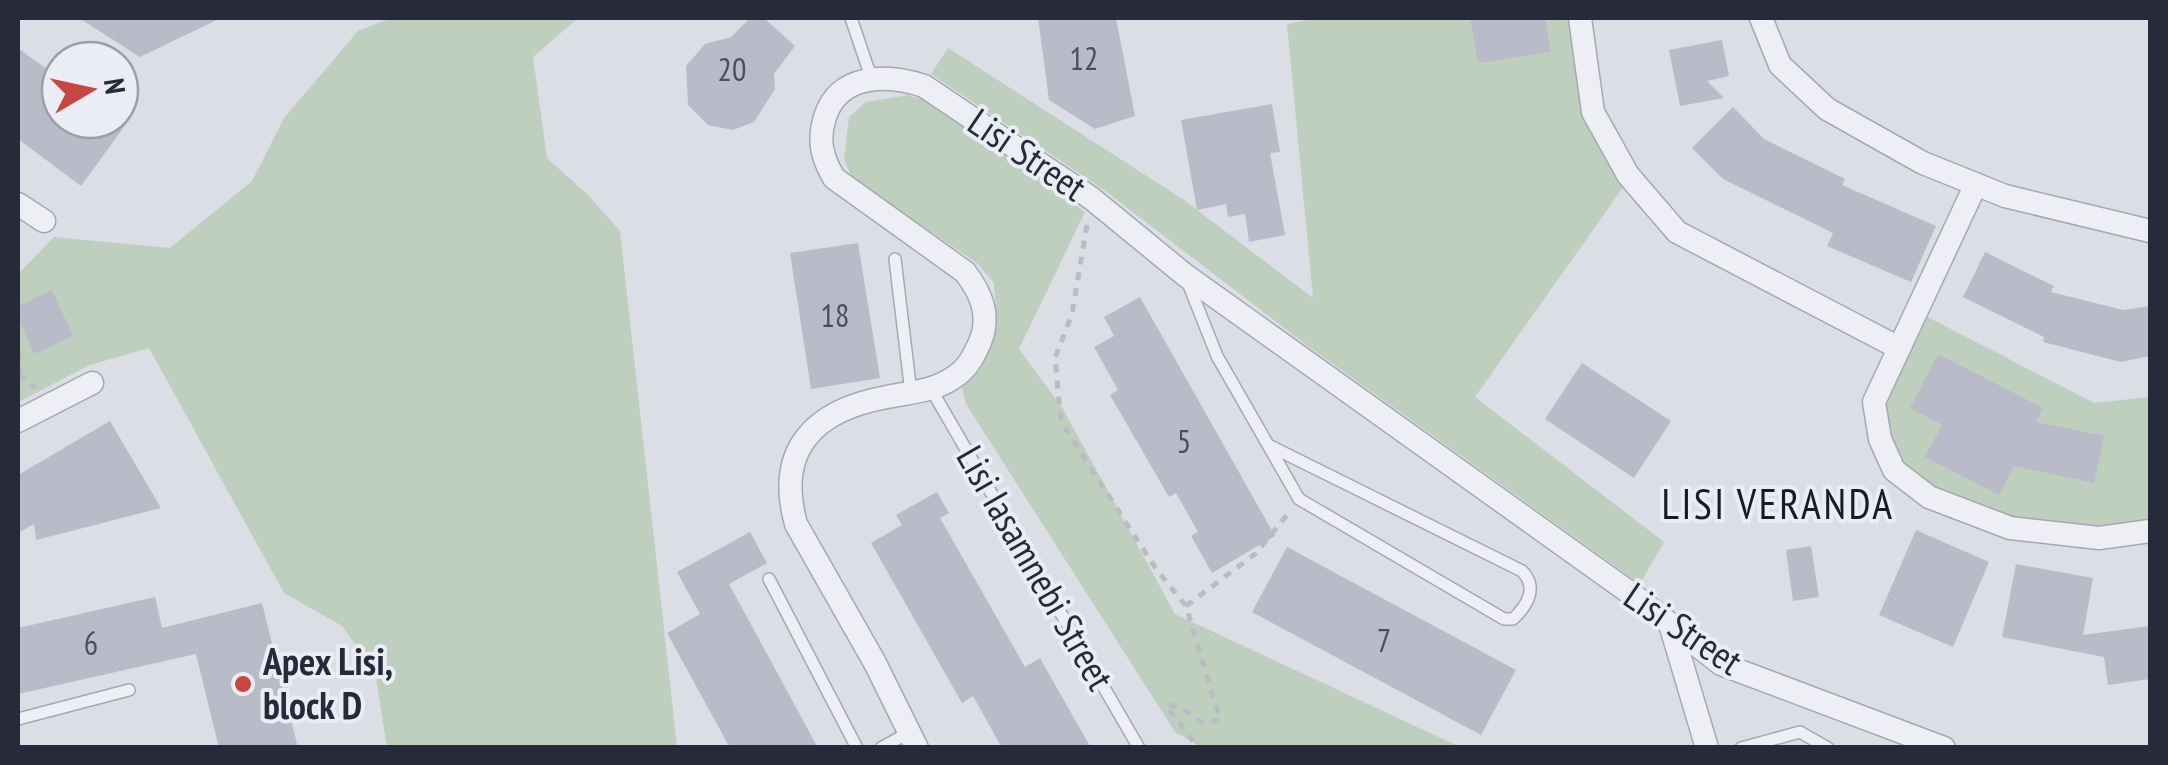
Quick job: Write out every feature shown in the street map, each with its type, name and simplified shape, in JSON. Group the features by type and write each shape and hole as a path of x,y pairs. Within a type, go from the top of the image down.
{"street":[{"path":"1580,18 1594,112 1628,175 1677,232 1899,348"},
{"path":"1761,18 1780,65 1827,109 1923,163 2005,196 2150,230"},
{"name":"Lisi Street","path":"872,80 898,78 924,86 1091,198 1184,274 1620,586 1721,664 1888,732 1944,748"},
{"path":"872,80 849,86 829,104 821,129 823,155 834,178 965,272 980,291 984,312 982,336 970,364 952,379 921,392 845,408 818,426 798,447 790,474 789,500 796,524 875,663 913,740"},
{"path":"1976,184 1874,402 1880,440 1894,470 1928,496 2010,528 2099,538 2150,531"},
{"path":"18,204 44,221"},
{"path":"18,421 92,383"},
{"path":"1670,624 1707,748"}],"lane":[{"path":"852,18 872,80"},
{"path":"894,258 921,392"},
{"path":"1184,274 1217,356 1268,446 1299,499 1504,619 1513,619 1520,613 1532,589 1522,571 1268,446"},
{"name":"Lisi Iasamnebi Street","path":"921,392 1139,748"},
{"path":"769,579 857,748"},
{"path":"18,719 128,690"},
{"path":"1740,748 1800,732 1828,748"},
{"path":"882,748 913,740"}],"path":[{"path":"1091,198 1072,314 1054,358 1061,422 1156,570 1186,606 1220,720 1201,722 1180,708 1166,705 1198,748"},
{"path":"18,353 19,377"},
{"path":"1186,606 1255,554 1292,509"}],"green space":[{"path":"391,18 578,18 533,57 547,158 620,231 677,747 387,747 375,672 342,626 284,593 149,348 90,365 18,402 18,274 54,237 170,248 252,181 284,118 358,31"},
{"path":"1317,18 1571,18 1624,186 1475,397 1664,542 1640,584 1308,346 1104,190 931,74 948,48 1184,200 1313,298 1287,24"},
{"path":"908,95 930,102 1085,212 1019,349 1063,409 1175,614 1460,747 1201,747 1175,732 966,404 962,387 980,370 996,314 994,283 977,263 853,179 844,160 849,117 866,102"},
{"path":"1916,311 2094,403 2150,397 2150,531 2010,528 1894,470 1874,402"}],"building":[{"path":"79,18 221,18 140,57 140,40 113,40"},
{"path":"750,18 764,18 795,46 774,74 775,89 754,122 733,130 708,125 688,105 686,66 705,44 731,37"},
{"path":"1038,18 1116,18 1135,116 1095,129 1049,100"},
{"path":"1470,18 1545,18 1551,52 1478,63"},
{"path":"1722,40 1729,76 1707,81 1724,98 1680,106 1669,50"},
{"path":"18,48 40,64 40,140 114,140 81,186 18,139"},
{"path":"1272,104 1280,152 1270,153 1285,235 1249,242 1245,214 1228,217 1226,204 1197,210 1181,120"},
{"path":"1733,107 1764,139 1845,179 1842,185 1936,226 1911,282 1827,246 1833,233 1723,179 1692,148"},
{"path":"858,243 880,378 811,389 790,253"},
{"path":"1985,252 2054,286 2051,292 2123,310 2150,306 2150,356 2121,362 2043,342 2044,337 1963,297"},
{"path":"52,290 73,336 34,354 18,318 18,306"},
{"path":"1140,297 1275,536 1212,573 1191,536 1198,532 1176,493 1169,497 1110,395 1118,390 1094,347 1114,336 1104,317"},
{"path":"1938,354 2043,408 2036,422 2104,436 2094,483 2014,466 1999,495 1925,457 1942,425 1910,408"},
{"path":"1582,363 1671,421 1634,478 1545,419"},
{"path":"110,421 161,508 36,540 34,524 18,533 18,475"},
{"path":"937,492 949,513 940,518 1025,667 1040,658 1091,748 1002,748 973,696 962,703 871,543 902,525 896,515"},
{"path":"1916,530 1989,562 1953,647 1879,615"},
{"path":"750,532 767,563 729,584 818,748 730,748 667,633 700,614 677,572"},
{"path":"1811,546 1819,597 1793,601 1786,550"},
{"path":"1287,547 1516,670 1481,735 1252,612"},
{"path":"2016,564 2093,578 2083,635 2150,626 2150,679 2108,685 2104,657 2002,637"},
{"path":"155,597 162,628 262,603 298,748 219,748 196,654 18,694 18,628"}],"place":[{"name":"Apex Lisi, block D","path":"243,684"}],"district":[{"name":"LISI VERANDA","path":"1778,504"}]}
